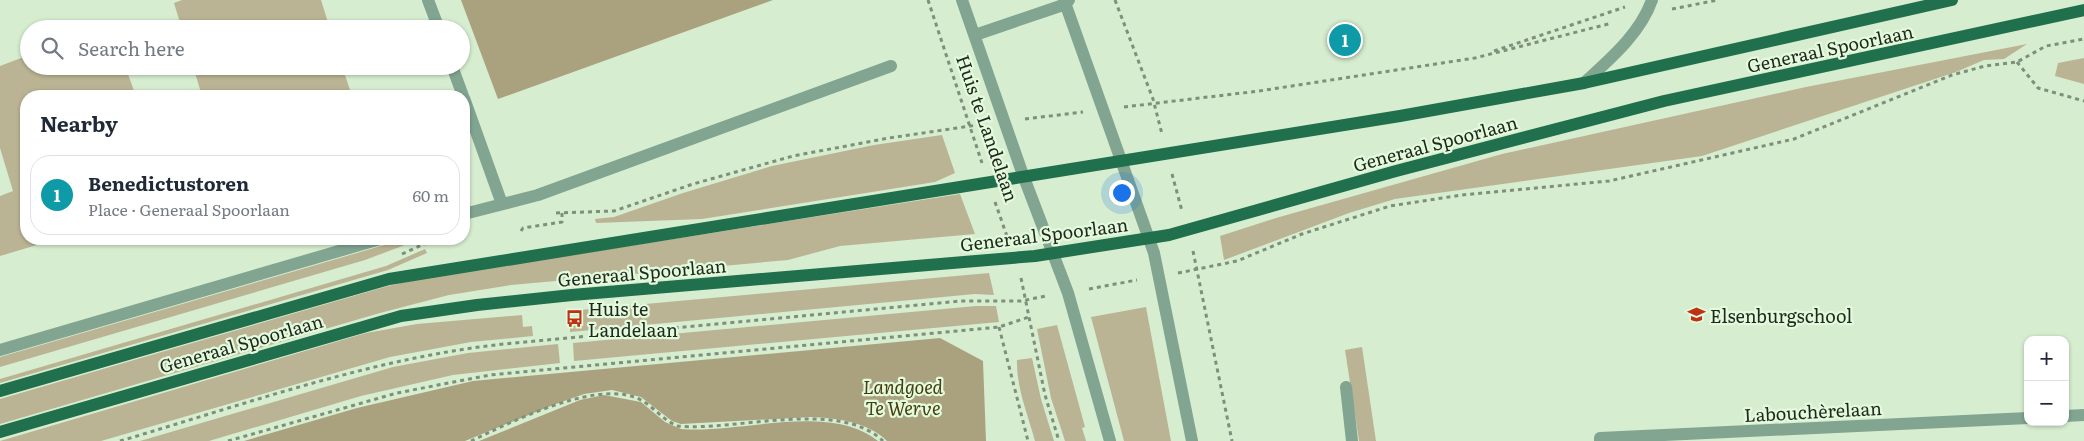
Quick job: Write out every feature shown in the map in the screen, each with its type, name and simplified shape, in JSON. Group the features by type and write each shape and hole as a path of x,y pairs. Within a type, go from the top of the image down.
{"main road":[{"name":"Generaal Spoorlaan","path":"0,391 388,278 1400,116 1584,83 1952,0"},
{"name":"Generaal Spoorlaan","path":"0,432 401,316 477,304 582,294 1054,254 1150,239 1187,231 1396,171 1664,101 2084,10"}],"street":[{"path":"428,0 436,20"},
{"name":"Huis te Landelaan","path":"962,0 1068,293 1110,441"},
{"path":"1584,83 1617,52 1647,14 1652,0"},
{"name":"Huis te Landelaan","path":"975,36 1066,1 1150,239 1160,276 1192,441"},
{"path":"470,212 530,198 891,66"},
{"path":"455,75 461,90"},
{"path":"470,116 502,204"},
{"path":"0,350 359,245"},
{"path":"1346,387 1352,441"},
{"path":"2069,416 2084,415"},
{"name":"Labouchèrelaan","path":"1600,440 2024,418"}],"path":[{"name":"Huis te Landelaan","path":"928,0 1014,258 1026,300 1045,395 1059,441"},
{"path":"1115,0 1154,103 1198,270 1232,441"},
{"path":"549,214 614,211 693,184 785,158 880,139 1104,109 1259,92 1475,58 1647,14 1718,0"},
{"path":"1475,58 1579,21 1632,5"},
{"path":"120,441 363,370 434,353 504,344 961,301 1026,300 1198,270 1238,261 1302,234 1390,206 1462,195 1609,181 1776,143 1794,138 1952,75 1985,66 2017,62 2046,46 2084,40"},
{"path":"2017,62 2038,88 2084,101"},
{"path":"521,231 523,228 562,222 562,204 556,188"},
{"path":"228,441 397,393 490,375 999,327 1029,317"},
{"path":"999,327 1028,441"},
{"path":"471,441 536,413 590,395 606,393 631,396 644,401 670,422 678,426 791,419 822,420 862,428 883,441"}],"shaded area":[{"path":"182,0 321,0 327,20 179,20 174,3"},
{"path":"2027,44 2004,59 1984,60 1956,72 1702,156 1395,199 1349,213 1224,260 1220,236 1276,218 1502,154 1806,87"},
{"path":"20,58 20,75 128,75 134,90 20,90 20,245 37,245 0,256 0,196 13,191 0,148 0,66"},
{"path":"2084,58 2084,84 2055,76 2058,63"},
{"path":"196,75 345,75 350,90 200,90"},
{"path":"942,135 955,173 935,182 702,219 596,223 595,219 614,217 683,193 772,166 874,145"},
{"path":"960,194 975,234 840,246 788,260 511,285 449,295 380,313 0,424 0,399 388,286 418,279"},
{"path":"384,245 405,245 365,260 0,367 0,357"},
{"path":"425,249 427,253 388,270 0,383 0,379 386,266"},
{"path":"989,273 994,295 975,294 570,332 570,323 580,322 579,310"},
{"path":"976,306 996,306 999,322 574,361 573,343"},
{"path":"1146,307 1171,441 1124,441 1091,317"},
{"path":"522,315 523,327 532,326 533,336 471,342 390,357 101,441 0,441 366,333 417,324"},
{"path":"1057,325 1085,427 1082,428 1086,441 1065,441 1051,398 1037,329"},
{"path":"558,344 560,363 453,375 361,396 209,441 140,441 393,367 468,353"},
{"path":"1362,347 1376,441 1359,441 1345,350"},
{"path":"1032,358 1041,399 1054,441 1035,441 1023,401 1018,380 1017,360"}],"green space":[{"path":"461,0 773,0 498,99"},
{"name":"Landgoed Te Werve","path":"940,338 983,361 986,441 887,441 871,429 852,422 811,417 681,424 672,421 641,397 612,390 584,394 465,441 244,441 357,408 473,381"},
{"path":"604,395 641,402 665,422 681,429 729,428 809,421 835,423 858,429 878,441 479,441 580,400"}],"place":[{"name":"Benedictustoren","path":"1345,40"},
{"name":"Elsenburgschool","path":"1696,315"},
{"name":"Huis te Landelaan","path":"574,318"}]}
